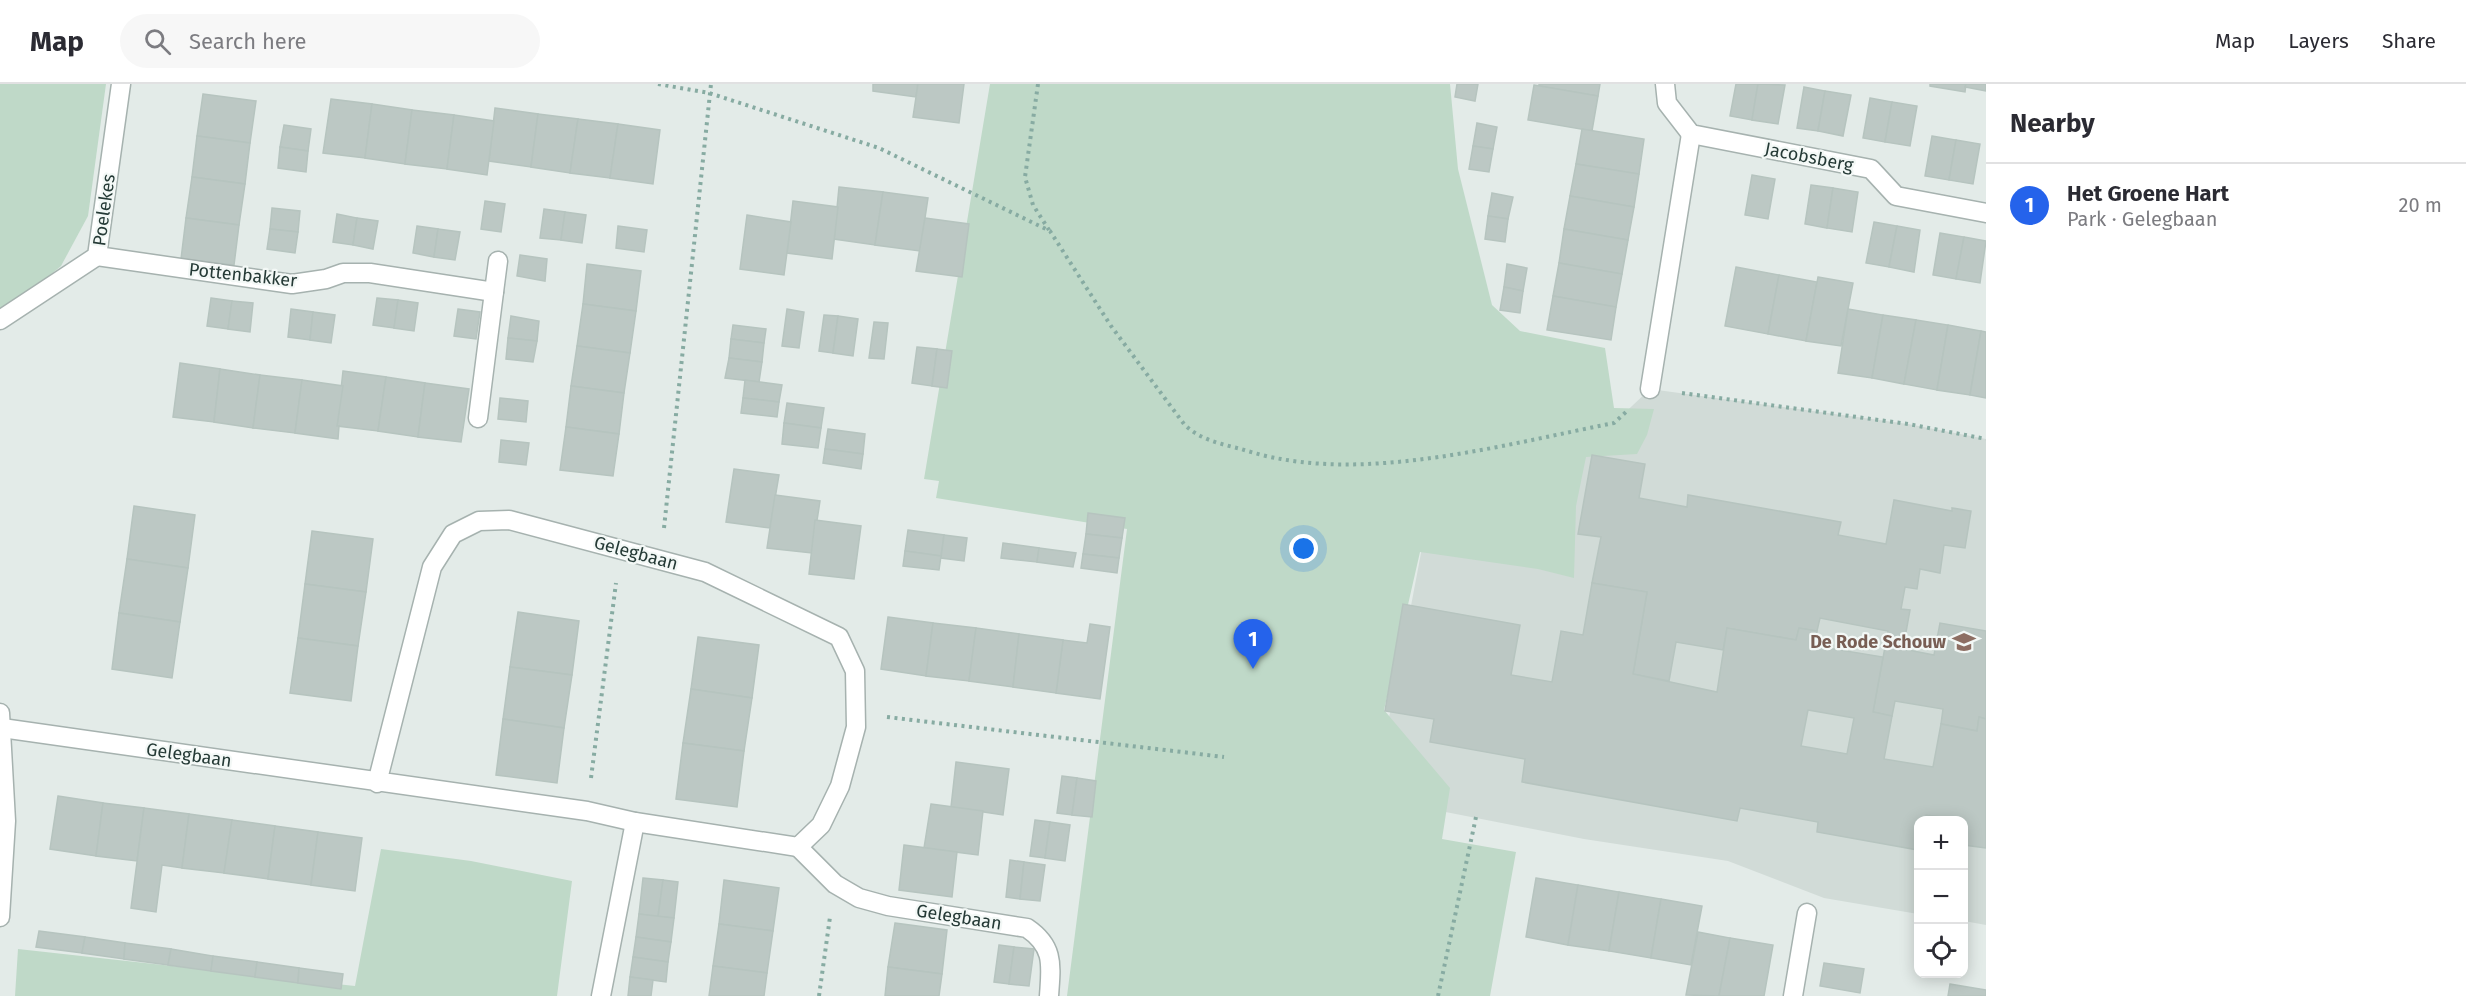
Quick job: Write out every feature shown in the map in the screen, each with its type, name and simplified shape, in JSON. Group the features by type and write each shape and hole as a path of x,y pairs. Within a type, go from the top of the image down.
{"street":[{"name":"Poelekes","path":"0,320 98,256 122,84"},
{"path":"1650,389 1691,134 1667,103 1665,84"},
{"name":"Jacobsberg","path":"1691,134 1871,169 1896,196 1986,213"},
{"name":"Pottenbakker","path":"98,256 292,284 326,279 343,273 370,273 494,292"},
{"path":"478,418 498,261"},
{"name":"Gelegbaan","path":"377,783 432,567 453,534 479,521 509,520 705,572 839,637 855,672 856,727 840,786 821,825 798,847"},
{"path":"0,917 6,821 1,720"},
{"name":"Gelegbaan","path":"1,720 377,783 587,812 635,822 798,847 835,884 859,898 888,906 1027,928 1040,937 1047,947 1051,967 1049,996"},
{"path":"601,996 635,822"},
{"path":"1793,996 1807,913"}],"path":[{"path":"658,84 709,93 879,148 1050,231"},
{"path":"660,560 711,84"},
{"path":"1038,84 1025,177 1033,205 1111,326 1193,433 1281,460 1363,465 1460,454 1614,423 1650,389 1908,424 1986,440"},
{"path":"587,812 620,548"},
{"path":"856,714 1224,758"},
{"path":"1438,996 1476,817"},
{"path":"819,996 835,884"}],"shaded area":[{"path":"1650,389 1908,424 1986,439 1986,925 1968,922 1968,816 1914,816 1914,913 1824,898 1728,861 1584,839 1369,797 1393,701 1432,495 1614,423"}],"green space":[{"path":"0,84 106,84 88,216 61,266 9,309 0,312"},
{"path":"990,84 1450,84 1458,169 1492,305 1520,331 1605,348 1614,408 1654,409 1647,435 1637,454 1586,457 1576,506 1574,578 1538,569 1420,552 1384,710 1450,788 1442,839 1516,852 1490,996 1067,996 1127,529 936,498 939,481 924,479"},
{"path":"381,849 471,861 572,881 557,996 15,996 18,949 355,986"}],"building":[{"path":"873,84 918,84 916,97 873,91"},
{"path":"918,84 964,84 959,123 913,117"},
{"path":"1457,84 1478,84 1475,101 1455,97"},
{"path":"1539,84 1600,84 1598,96 1539,86"},
{"path":"1736,84 1758,84 1752,120 1730,116"},
{"path":"1758,84 1785,85 1778,124 1752,120"},
{"path":"1930,84 1966,84 1965,92 1930,86"},
{"path":"1966,84 1986,84 1986,91 1965,87"},
{"path":"1534,85 1598,96 1592,131 1528,120"},
{"path":"1804,87 1825,91 1818,131 1797,128"},
{"path":"1825,91 1851,95 1843,136 1818,131"},
{"path":"203,94 256,101 250,143 197,136"},
{"path":"1870,98 1892,102 1885,142 1863,138"},
{"path":"331,99 372,104 365,158 323,153"},
{"path":"1892,102 1917,106 1910,146 1885,142"},
{"path":"372,104 412,110 405,164 365,158"},
{"path":"495,108 538,114 531,167 489,161"},
{"path":"412,110 454,115 447,169 405,164"},
{"path":"538,114 578,119 570,173 531,167"},
{"path":"454,115 494,121 487,175 447,169"},
{"path":"578,119 618,124 610,178 570,173"},
{"path":"1477,123 1497,127 1493,149 1473,146"},
{"path":"618,124 660,130 653,184 610,178"},
{"path":"284,125 311,129 308,151 280,147"},
{"path":"1582,129 1644,139 1639,174 1576,164"},
{"path":"197,136 250,143 245,184 192,177"},
{"path":"1932,136 1956,140 1949,180 1925,176"},
{"path":"1956,140 1980,144 1973,184 1949,180"},
{"path":"1473,146 1493,149 1489,172 1469,169"},
{"path":"280,147 308,151 306,172 278,168"},
{"path":"1576,164 1639,174 1634,207 1570,196"},
{"path":"1752,175 1775,179 1768,219 1745,215"},
{"path":"192,177 245,184 239,225 186,218"},
{"path":"1811,185 1833,188 1827,228 1805,224"},
{"path":"839,187 883,192 875,245 834,239"},
{"path":"1833,188 1858,192 1852,232 1827,228"},
{"path":"883,192 928,198 920,251 875,245"},
{"path":"1492,193 1513,197 1508,219 1488,216"},
{"path":"1570,196 1634,207 1628,240 1564,229"},
{"path":"485,201 505,204 501,232 481,229"},
{"path":"793,201 838,207 832,259 787,253"},
{"path":"272,208 300,211 298,232 270,229"},
{"path":"544,209 565,212 561,240 540,238"},
{"path":"565,212 586,215 582,243 561,240"},
{"path":"337,214 357,218 353,245 333,242"},
{"path":"747,215 791,222 784,275 740,269"},
{"path":"1488,216 1508,219 1505,242 1485,239"},
{"path":"186,218 239,225 234,265 181,259"},
{"path":"357,218 378,221 373,249 353,245"},
{"path":"925,218 969,224 962,277 916,271"},
{"path":"1874,222 1897,226 1889,267 1866,263"},
{"path":"417,226 438,229 434,257 413,253"},
{"path":"618,226 647,230 644,252 616,248"},
{"path":"1897,226 1920,230 1914,272 1889,267"},
{"path":"270,229 298,232 295,253 267,249"},
{"path":"438,229 460,232 455,260 434,257"},
{"path":"1564,229 1628,240 1622,274 1559,263"},
{"path":"1940,233 1964,237 1956,279 1933,275"},
{"path":"1964,237 1986,241 1980,283 1956,279"},
{"path":"520,255 547,259 545,281 517,276"},
{"path":"1559,263 1622,274 1616,307 1553,296"},
{"path":"587,264 641,271 636,311 583,304"},
{"path":"1507,264 1527,268 1523,291 1504,287"},
{"path":"1736,267 1779,275 1768,334 1725,326"},
{"path":"1779,275 1817,282 1806,341 1768,334"},
{"path":"1818,277 1853,283 1841,346 1806,341"},
{"path":"1504,287 1523,291 1520,313 1500,310"},
{"path":"1553,296 1616,307 1611,340 1547,330"},
{"path":"211,298 232,301 228,329 207,326"},
{"path":"377,298 398,300 394,328 373,325"},
{"path":"398,300 418,303 414,331 394,328"},
{"path":"232,301 253,303 250,332 228,329"},
{"path":"583,304 636,311 630,353 577,346"},
{"path":"291,309 313,312 310,340 288,337"},
{"path":"458,309 480,312 476,339 454,336"},
{"path":"787,309 804,312 799,348 782,346"},
{"path":"1848,309 1883,315 1872,378 1838,373"},
{"path":"313,312 335,315 331,343 310,340"},
{"path":"824,315 838,316 833,353 819,351"},
{"path":"1883,315 1916,320 1904,384 1872,378"},
{"path":"511,316 539,321 537,341 508,338"},
{"path":"838,316 858,319 853,356 833,353"},
{"path":"1916,320 1948,325 1937,390 1904,384"},
{"path":"874,322 888,323 884,359 869,358"},
{"path":"733,325 766,329 764,343 731,339"},
{"path":"1948,325 1981,331 1970,395 1937,390"},
{"path":"1981,331 1986,332 1986,398 1970,395"},
{"path":"508,338 537,341 533,362 506,359"},
{"path":"731,339 764,343 762,362 729,358"},
{"path":"577,346 630,353 624,393 571,386"},
{"path":"917,347 937,349 932,386 912,383"},
{"path":"937,349 952,351 947,388 932,386"},
{"path":"729,358 762,362 759,382 725,378"},
{"path":"180,363 220,369 214,422 173,417"},
{"path":"220,369 260,375 253,428 214,422"},
{"path":"343,371 386,377 378,431 337,426"},
{"path":"260,375 302,380 295,433 253,428"},
{"path":"386,377 425,383 418,437 378,431"},
{"path":"302,380 343,386 337,426 339,426 338,439 295,433"},
{"path":"745,380 782,385 779,402 743,398"},
{"path":"425,383 469,389 461,442 418,437"},
{"path":"571,386 624,393 619,434 566,427"},
{"path":"500,398 528,401 526,422 498,419"},
{"path":"743,398 779,402 777,417 741,413"},
{"path":"787,403 824,408 821,428 784,423"},
{"path":"784,423 821,428 818,448 782,444"},
{"path":"566,427 619,434 613,476 560,470"},
{"path":"828,429 865,434 863,454 825,449"},
{"path":"501,440 529,443 526,465 499,462"},
{"path":"825,449 863,454 861,469 823,463"},
{"path":"1592,455 1645,464 1639,498 1687,507 1688,495 1841,522 1838,535 1886,544 1894,500 1952,511 1952,508 1971,511 1965,548 1944,545 1940,573 1920,569 1917,589 1905,587 1901,609 1910,610 1903,649 1934,655 1940,623 1986,631 1986,719 1979,717 1977,731 1941,724 1943,709 1895,701 1892,716 1873,712 1888,631 1820,618 1817,631 1799,628 1796,640 1727,628 1723,650 1676,642 1669,681 1633,674 1647,592 1592,583 1601,537 1578,534"},
{"path":"734,469 779,475 770,528 726,522"},
{"path":"775,495 820,501 812,553 767,548"},
{"path":"134,506 195,515 188,568 127,559"},
{"path":"1088,513 1125,518 1122,538 1086,534"},
{"path":"815,520 861,526 854,579 809,574"},
{"path":"908,530 944,535 941,556 905,551"},
{"path":"312,531 373,539 366,592 305,584"},
{"path":"1086,534 1122,538 1119,558 1083,554"},
{"path":"944,535 967,538 964,561 941,558"},
{"path":"1003,543 1039,548 1037,562 1001,558"},
{"path":"1039,548 1076,553 1073,567 1037,562"},
{"path":"905,551 941,556 939,570 903,566"},
{"path":"1083,554 1119,558 1117,573 1081,568"},
{"path":"127,559 188,568 180,622 119,613"},
{"path":"1592,583 1647,592 1633,674 1717,692 1727,628 1796,640 1799,628 1817,631 1815,646 1883,657 1873,712 1892,716 1884,759 1933,767 1941,724 1977,731 1979,717 1986,719 1986,848 1968,846 1968,816 1914,816 1914,849 1817,832 1818,822 1740,808 1737,821 1522,782 1525,759 1430,742 1434,719 1385,711 1403,604 1520,625 1511,675 1552,682 1561,631 1583,635","holes":["1808,710 1854,718 1847,754 1801,746"]},
{"path":"305,584 366,592 358,646 298,638"},
{"path":"518,612 579,621 572,675 510,667"},
{"path":"119,613 180,622 172,678 112,669"},
{"path":"888,617 933,623 926,676 881,669"},
{"path":"933,623 976,628 969,681 926,676"},
{"path":"1090,624 1110,627 1100,699 1056,693 1063,640 1087,643"},
{"path":"976,628 1019,634 1013,687 969,681"},
{"path":"1019,634 1063,640 1056,693 1013,687"},
{"path":"698,637 759,645 752,698 691,689"},
{"path":"298,638 358,646 351,701 290,693"},
{"path":"510,667 572,675 564,728 503,719"},
{"path":"691,689 752,698 744,751 683,743"},
{"path":"503,719 564,728 557,783 496,775"},
{"path":"683,743 744,751 737,807 676,799"},
{"path":"956,762 1009,769 1003,815 951,807"},
{"path":"1062,776 1077,778 1072,815 1057,813"},
{"path":"1077,778 1096,781 1092,817 1072,815"},
{"path":"58,796 103,803 96,856 50,849"},
{"path":"103,803 144,808 137,861 96,856"},
{"path":"931,804 983,811 978,855 924,848"},
{"path":"144,808 189,814 182,868 162,865 156,912 131,908"},
{"path":"189,814 232,820 224,873 182,868"},
{"path":"232,820 275,826 268,879 224,873"},
{"path":"1035,820 1050,822 1045,858 1030,856"},
{"path":"1050,822 1070,825 1065,861 1045,858"},
{"path":"275,826 318,832 311,885 268,879"},
{"path":"318,832 362,838 355,891 311,885"},
{"path":"904,845 957,852 952,897 899,890"},
{"path":"1010,860 1024,862 1020,899 1006,897"},
{"path":"1024,862 1045,865 1040,901 1020,899"},
{"path":"643,878 663,880 658,917 639,914"},
{"path":"1536,878 1578,885 1568,945 1526,937"},
{"path":"663,880 678,882 674,918 658,917"},
{"path":"724,880 779,888 773,931 719,924"},
{"path":"1578,885 1619,892 1609,951 1568,945"},
{"path":"1619,892 1661,899 1651,958 1609,951"},
{"path":"1661,899 1702,906 1691,965 1651,958"},
{"path":"639,914 674,918 671,942 636,937"},
{"path":"895,923 947,930 942,974 888,967"},
{"path":"719,924 773,931 767,973 713,966"},
{"path":"39,931 85,937 82,953 36,947"},
{"path":"1698,932 1730,938 1719,996 1686,995"},
{"path":"85,937 125,943 124,959 82,953"},
{"path":"636,937 671,942 668,962 633,957"},
{"path":"1730,938 1773,945 1764,996 1719,996"},
{"path":"125,943 171,949 168,965 124,959"},
{"path":"999,945 1014,947 1009,984 994,982"},
{"path":"1014,947 1034,949 1029,986 1009,984"},
{"path":"171,949 213,956 211,971 168,965"},
{"path":"213,956 257,962 255,977 211,971"},
{"path":"633,957 668,962 666,982 630,977"},
{"path":"257,962 299,968 298,983 255,977"},
{"path":"1824,963 1864,969 1860,993 1820,986"},
{"path":"713,966 767,973 764,996 709,996"},
{"path":"888,967 942,974 939,996 885,996"},
{"path":"299,968 343,974 341,989 298,983"},
{"path":"630,977 653,980 651,996 628,996"},
{"path":"1950,984 1986,990 1986,996 1948,996"}],"place":[{"name":"De Rode Schouw","path":"1964,642"},
{"name":"Het Groene Hart","path":"1253,669"}]}
